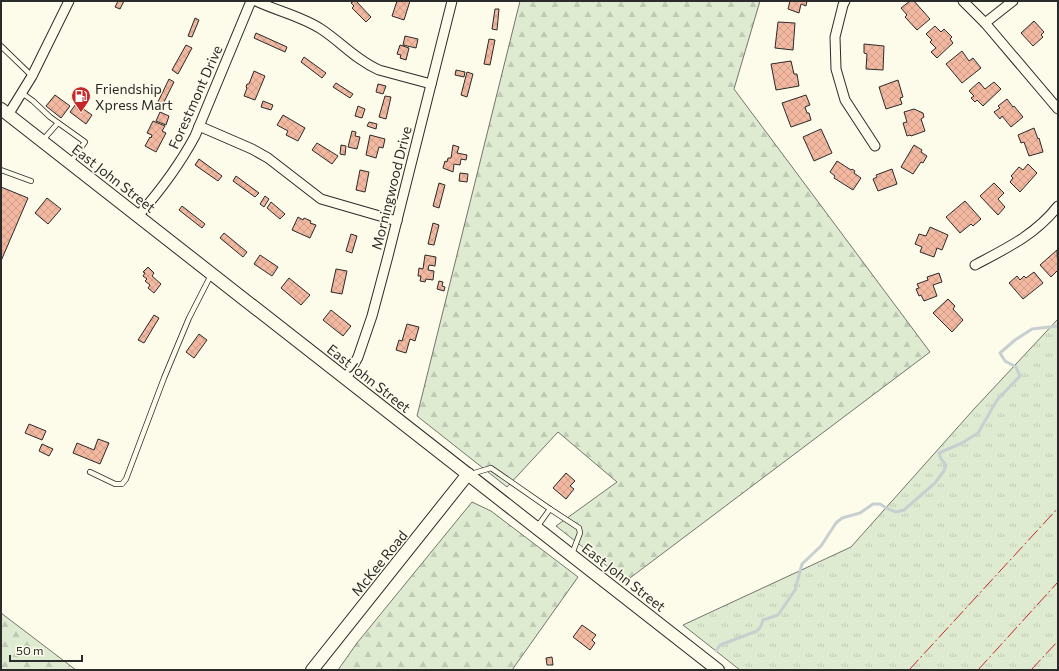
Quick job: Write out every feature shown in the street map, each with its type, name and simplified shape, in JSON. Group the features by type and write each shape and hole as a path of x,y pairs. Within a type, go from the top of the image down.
{"main road":[{"name":"East John Street","path":"5,112 718,670"},
{"name":"McKee Road","path":"312,670 468,474"}],"street":[{"path":"5,112 22,93 32,76 69,1"},
{"name":"Forestmont Drive","path":"138,216 171,176 186,154 200,126 251,1"},
{"path":"256,1 300,18 316,26 355,56 378,70 431,84"},
{"name":"Morningwood Drive","path":"346,379 358,357 372,316 452,1"},
{"path":"845,1 835,37 836,69 846,100 875,146"},
{"path":"963,1 985,23 1058,109"},
{"path":"985,23 1013,1"},
{"path":"200,126 252,149 268,158 322,199 397,221"},
{"path":"975,265 1014,245 1035,230 1058,206"}],"lane":[{"path":"1,46 32,76"},
{"path":"22,93 58,123 85,142 70,163"},
{"path":"42,141 58,123"},
{"path":"1,170 31,182"},
{"path":"90,472 115,484 122,484 126,479 164,378 189,318 212,274"},
{"path":"468,474 491,468 550,510 579,528 580,533 571,555"},
{"path":"537,527 550,510"}],"green space":[{"path":"520,1 760,1 734,89 930,352 626,581 556,526 617,482 558,432 507,487 417,416"},
{"path":"1058,319 1058,670 740,670 683,625 851,547 974,409"},
{"path":"472,502 491,511 578,577 512,670 338,670 357,643"},
{"path":"1,613 76,670 1,670"}],"building":[{"path":"118,1 124,1 120,9 115,7"},
{"path":"356,1 371,17 366,22 352,8 354,6 351,3"},
{"path":"397,1 410,1 404,20 392,16"},
{"path":"790,1 807,1 806,6 801,4 799,13 788,9"},
{"path":"910,1 914,1 930,19 917,30 905,17 907,15 901,8"},
{"path":"495,9 499,9 497,30 492,29"},
{"path":"195,18 199,20 192,37 188,36"},
{"path":"1034,21 1044,32 1041,35 1043,37 1033,46 1021,33"},
{"path":"778,22 795,23 793,50 775,48"},
{"path":"935,26 941,32 944,29 952,37 950,39 953,43 937,58 931,52 936,48 930,42 932,40 926,34"},
{"path":"256,33 287,47 285,52 254,38"},
{"path":"405,36 418,39 416,48 403,45"},
{"path":"489,39 495,40 490,65 484,64"},
{"path":"864,44 884,46 883,70 866,69 867,54 864,53"},
{"path":"186,45 192,48 178,74 172,70"},
{"path":"400,45 409,48 406,60 400,58 401,55 397,54"},
{"path":"962,51 969,61 973,58 981,68 962,83 946,64"},
{"path":"304,57 326,73 322,78 301,62"},
{"path":"791,61 794,74 797,74 799,86 776,90 771,64"},
{"path":"456,70 465,72 464,77 455,75"},
{"path":"254,71 265,76 255,100 244,96 247,84 249,84"},
{"path":"467,72 473,74 467,97 461,95"},
{"path":"169,79 174,82 161,108 156,106"},
{"path":"898,80 903,97 900,98 902,104 886,109 879,87"},
{"path":"979,82 985,89 994,82 1001,89 983,106 977,100 975,102 971,98 974,96 969,91"},
{"path":"336,83 353,94 350,98 333,87"},
{"path":"378,84 386,86 383,94 376,92"},
{"path":"55,95 70,106 61,118 46,106"},
{"path":"806,95 810,105 805,107 811,120 791,127 782,103"},
{"path":"385,96 391,97 386,119 379,117"},
{"path":"1007,99 1023,117 1011,127 1002,116 1000,119 994,112 1000,108 998,106"},
{"path":"263,101 273,105 271,110 261,107"},
{"name":"Friendship Xpress Mart","path":"76,104 92,115 86,124 70,112"},
{"path":"358,106 365,109 362,118 355,116"},
{"path":"914,109 923,113 924,117 921,119 925,131 907,136 903,123 907,122 904,112"},
{"path":"160,112 169,116 166,125 156,121"},
{"path":"283,115 305,128 298,141 286,135 288,131 277,125"},
{"path":"153,121 165,126 162,131 166,133 156,152 145,146 152,135 147,133"},
{"path":"369,122 377,124 376,129 367,126"},
{"path":"1034,128 1043,152 1029,156 1024,142 1021,143 1018,135"},
{"path":"821,129 832,153 814,161 803,137"},
{"path":"352,131 356,132 355,136 360,137 357,149 348,147"},
{"path":"370,135 385,139 383,148 379,147 376,158 366,155"},
{"path":"317,143 338,156 332,164 312,150"},
{"path":"341,145 346,146 345,155 340,154"},
{"path":"453,145 459,147 457,153 467,155 466,160 461,159 460,165 454,164 453,172 443,168 445,161 447,162 448,158 451,158"},
{"path":"914,145 922,150 921,152 927,156 913,174 901,167"},
{"path":"199,159 222,176 218,181 195,165"},
{"path":"837,161 855,171 854,173 861,178 853,190 834,178 835,176 830,172"},
{"path":"1028,164 1037,173 1020,192 1010,182 1013,178 1011,176 1019,167 1023,170"},
{"path":"892,169 897,184 878,191 873,179 877,177 876,175"},
{"path":"360,170 369,172 365,192 356,190"},
{"path":"460,173 468,174 467,182 459,181"},
{"path":"236,176 259,193 255,197 233,181"},
{"path":"439,183 445,185 439,208 433,206"},
{"path":"994,183 1004,193 998,199 1005,207 998,215 980,196"},
{"path":"1,187 28,198 1,261"},
{"path":"265,196 269,199 264,207 260,204"},
{"path":"47,198 61,209 48,224 35,213"},
{"path":"965,201 981,219 973,226 971,224 960,233 946,217"},
{"path":"271,202 285,214 280,219 267,208"},
{"path":"182,206 205,224 202,228 179,210"},
{"path":"298,217 303,220 304,218 311,221 310,223 316,225 310,238 292,230"},
{"path":"433,223 439,225 434,245 428,244"},
{"path":"930,227 948,235 942,250 937,248 934,257 920,252 922,247 915,244 919,234 926,236"},
{"path":"224,233 247,252 243,257 220,238"},
{"path":"351,234 357,236 352,253 346,251"},
{"path":"1057,250 1058,270 1051,277 1040,265"},
{"path":"260,255 278,267 272,276 254,264"},
{"path":"425,255 436,257 435,266 429,265 428,270 434,271 433,280 426,279 425,282 420,281 421,276 418,276 419,268 423,269"},
{"path":"148,267 154,273 152,276 161,284 154,293 148,288 150,285 145,281 147,279 143,276 145,273 143,272"},
{"path":"336,269 347,271 342,294 331,292"},
{"path":"1034,272 1043,283 1023,299 1009,283 1017,276 1020,280 1024,276 1026,278"},
{"path":"939,273 942,282 933,285 937,296 924,301 921,295 919,296 916,289 919,288 917,284 928,280 927,277"},
{"path":"289,278 310,295 301,305 281,288"},
{"path":"439,281 443,282 442,286 445,287 444,291 437,289"},
{"path":"948,299 955,306 953,309 963,320 952,332 933,313"},
{"path":"331,310 351,326 343,336 323,320"},
{"path":"154,315 159,318 144,343 138,340"},
{"path":"407,324 419,327 415,341 410,339 406,353 396,350 399,340 402,341"},
{"path":"199,334 207,340 194,358 186,352"},
{"path":"29,424 46,431 42,440 25,433"},
{"path":"98,439 109,443 100,464 73,453 77,443 94,450"},
{"path":"42,444 53,449 49,456 39,451"},
{"path":"566,473 575,481 570,486 574,489 566,499 553,488"},
{"path":"582,625 596,635 592,640 595,643 590,650 573,637"},
{"path":"552,657 553,665 547,665 546,658"}],"waterway":[{"path":"716,651 720,645 757,631 763,620 778,615 795,590 802,564 821,546 836,523 842,518 860,513 873,504 880,504 896,512 904,510 935,483 944,471 946,465 941,459 939,453 962,443 978,433 997,400 1020,376 1016,367 1005,361 1000,353 1015,340 1032,329 1058,326"}],"power":[{"path":"909,670 1058,508"},
{"path":"978,670 1058,582"},
{"path":"1031,670 1058,641"}],"place":[{"name":"Friendship Xpress Mart","path":"81,113"}]}
